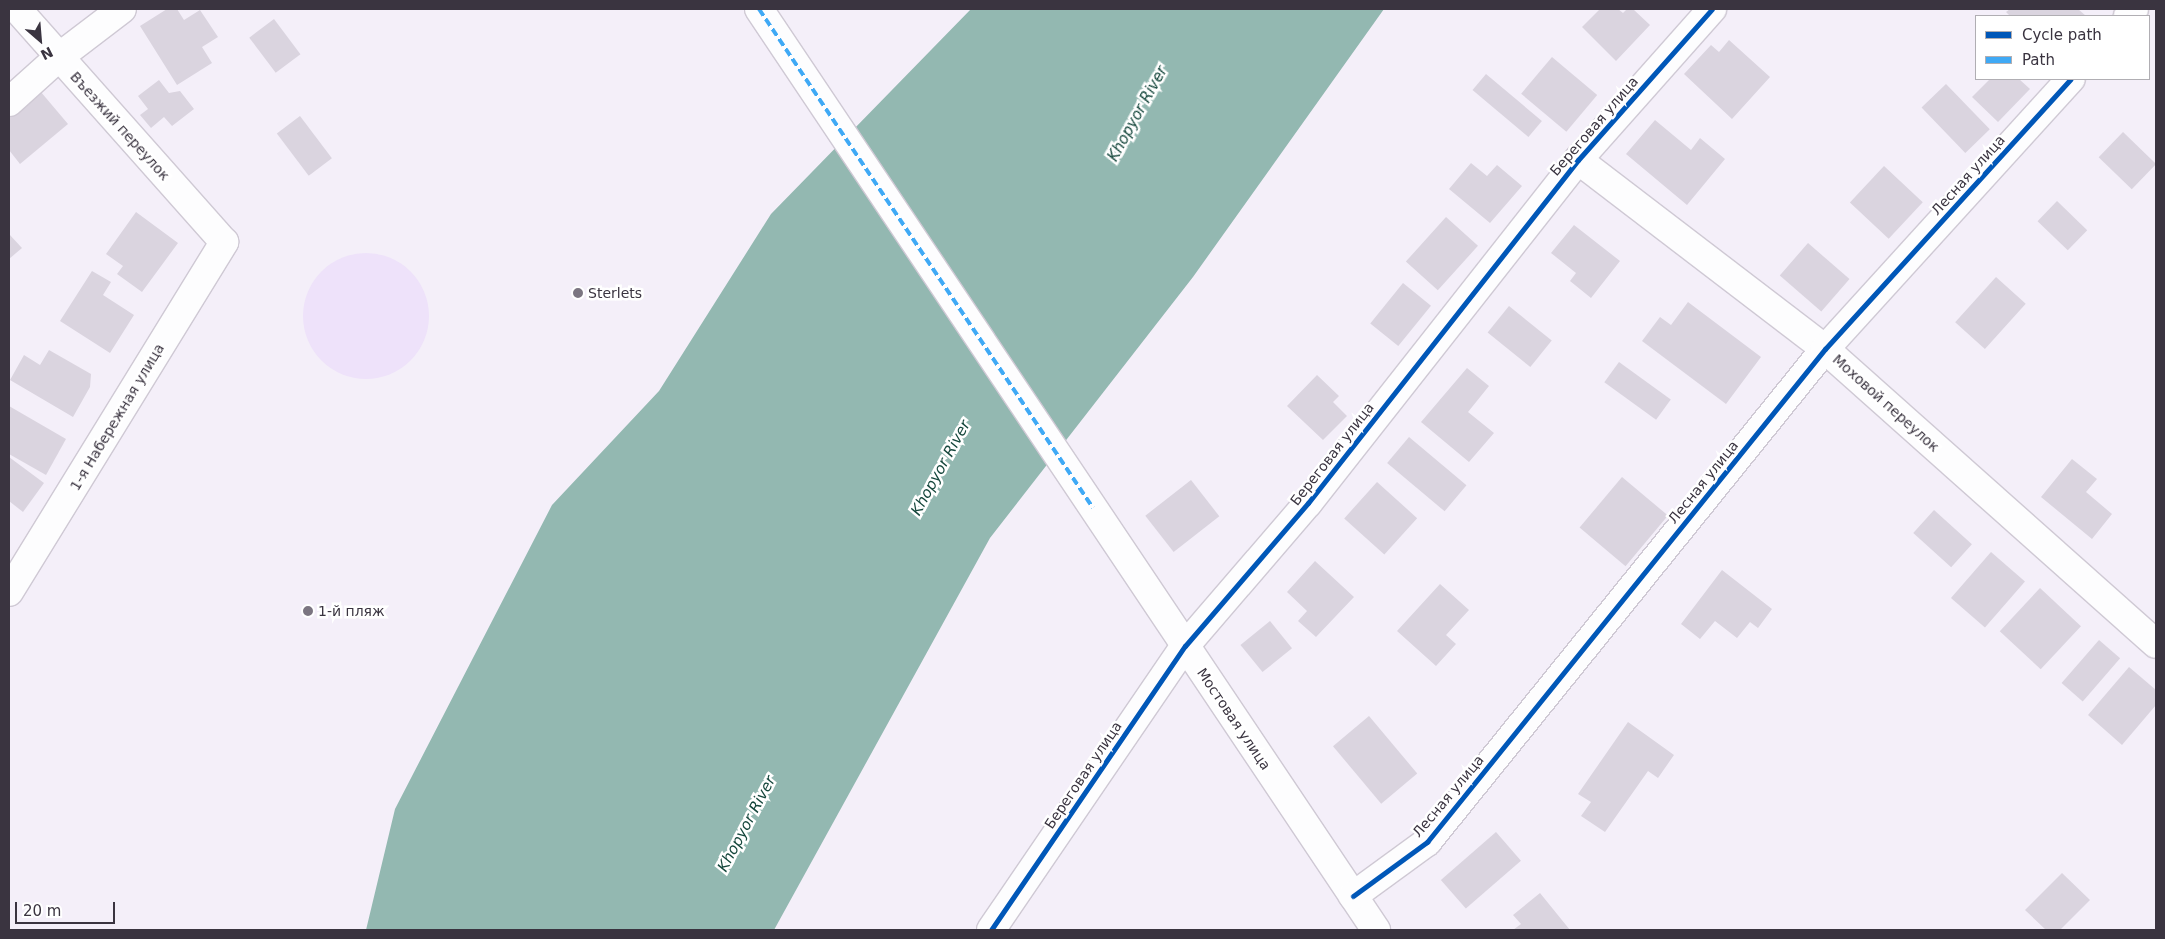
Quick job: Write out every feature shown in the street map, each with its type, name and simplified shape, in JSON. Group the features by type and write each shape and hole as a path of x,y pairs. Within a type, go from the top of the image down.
{"street":[{"name":"Въезжий переулок","path":"17,9 224,242"},
{"path":"9,102 59,57 122,9"},
{"name":"Мостовая улица","path":"759,9 1376,930"},
{"name":"Береговая улица","path":"991,930 1185,646 1308,503 1578,160 1712,9"},
{"name":"Лесная улица","path":"1353,896 1426,842 1824,348 2070,80"},
{"name":"Моховой переулок","path":"1578,160 1824,348 2156,644"},
{"name":"1-я Набережная улица","path":"9,592 224,242"}],"shaded area":[{"path":"366,253 390,258 410,272 424,292 429,316 424,340 410,360 390,374 366,379 342,374 322,360 308,340 303,316 308,292 322,272 342,258"}],"water":[{"name":"Khopyor River","path":"971,9 1384,9 1193,277 990,538 774,930 366,930 395,809 552,505 659,391 771,214"}],"building":[{"path":"167,9 177,9 184,20 200,10 218,37 202,47 212,63 177,85 140,26"},
{"path":"1600,9 1618,9 1623,13 1627,9 1633,9 1650,25 1616,61 1582,27"},
{"path":"2010,9 2078,9 2085,15 2009,15 2006,12"},
{"path":"274,19 300,54 276,73 249,38"},
{"path":"1729,40 1770,77 1732,119 1684,74 1711,45 1719,52"},
{"path":"1552,57 1597,95 1566,132 1521,94"},
{"path":"1486,74 1542,121 1528,137 1473,90"},
{"path":"159,80 169,93 180,91 194,109 172,126 164,117 151,128 140,115 148,109 138,96"},
{"path":"1989,80 2020,80 2030,89 1998,122 1972,97"},
{"path":"1946,84 1990,129 1965,153 1922,108"},
{"path":"35,85 68,124 20,164 9,150 9,108"},
{"path":"300,116 332,158 309,176 277,133"},
{"path":"1655,120 1691,150 1700,138 1725,159 1687,205 1626,154"},
{"path":"2123,132 2156,164 2132,189 2099,157"},
{"path":"1471,163 1487,176 1497,165 1522,186 1490,223 1449,189"},
{"path":"1884,166 1923,202 1889,239 1850,203"},
{"path":"2057,201 2087,230 2068,250 2038,221"},
{"path":"136,212 178,243 142,292 117,274 123,266 106,254"},
{"path":"1446,217 1478,246 1438,290 1406,262"},
{"path":"1574,225 1620,261 1591,298 1570,281 1576,273 1551,253"},
{"path":"9,234 22,248 9,259"},
{"path":"1808,243 1850,279 1821,312 1780,275"},
{"path":"92,271 111,282 103,295 134,315 110,353 60,321"},
{"path":"1996,277 2026,304 1985,349 1955,322"},
{"path":"1403,283 1431,306 1398,346 1370,323"},
{"path":"1688,302 1761,357 1726,404 1642,341 1660,317 1671,325"},
{"path":"1509,306 1552,341 1530,367 1488,332"},
{"path":"49,350 91,374 90,387 73,417 10,380 24,355 40,365"},
{"path":"1619,362 1671,400 1656,420 1604,382"},
{"path":"1467,368 1489,386 1468,412 1494,433 1469,462 1421,422"},
{"path":"1317,375 1339,396 1333,402 1347,416 1323,440 1287,406"},
{"path":"9,406 66,439 46,475 9,454"},
{"path":"1409,437 1466,485 1445,511 1387,463"},
{"path":"9,457 44,483 23,512 9,501"},
{"path":"2072,459 2097,479 2086,492 2112,514 2092,539 2041,497"},
{"path":"1622,477 1668,516 1626,566 1580,528"},
{"path":"1191,480 1219,516 1174,552 1145,516"},
{"path":"1377,482 1417,518 1384,555 1344,518"},
{"path":"1934,510 1972,544 1951,567 1913,533"},
{"path":"1991,552 2025,582 1985,628 1951,598"},
{"path":"1315,561 1354,597 1316,637 1298,621 1307,611 1287,592"},
{"path":"1722,570 1772,609 1758,628 1750,622 1737,638 1715,621 1700,639 1681,624"},
{"path":"1440,584 1469,610 1446,635 1456,644 1436,666 1397,631"},
{"path":"2040,588 2081,626 2041,669 2000,631"},
{"path":"1270,621 1292,648 1262,672 1240,645"},
{"path":"2099,640 2120,658 2083,701 2062,683"},
{"path":"2129,667 2156,690 2156,705 2122,745 2088,715"},
{"path":"1369,716 1417,773 1381,804 1333,746"},
{"path":"1628,722 1674,755 1658,778 1648,771 1605,832 1581,816 1591,802 1578,794"},
{"path":"1496,832 1521,861 1466,909 1441,880"},
{"path":"2062,873 2090,900 2060,930 2046,930 2025,910"},
{"path":"1540,893 1570,930 1513,930 1521,924 1513,915"}],"marked path":[{"path":"759,9 1093,508"}],"cycle path":[{"path":"991,930 1185,646 1308,503 1578,160 1712,9"},
{"path":"1353,896 1427,842 1825,349 2070,80"}],"place":[{"name":"Sterlets","path":"578,293"},
{"name":"1-й пляж","path":"308,611"}]}
